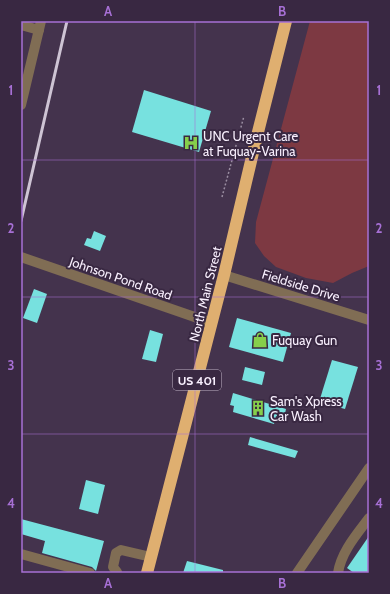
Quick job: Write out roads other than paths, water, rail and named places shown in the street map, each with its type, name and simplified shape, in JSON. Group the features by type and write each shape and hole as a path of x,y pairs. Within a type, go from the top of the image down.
{"highway":[{"name":"North Main Street","path":"147,573 212,323 286,21"}],"street":[{"path":"21,25 40,25 21,104"},
{"name":"Johnson Pond Road","path":"21,257 212,323"},
{"name":"Fieldside Drive","path":"224,274 369,320"},
{"path":"298,573 369,468"},
{"path":"338,573 339,566 346,551 369,518"},
{"path":"117,573 113,567 116,553 121,550 152,557"},
{"path":"21,554 90,573"}],"railway":[{"path":"21,221 67,21"}],"place":[{"name":"UNC Urgent Care at Fuquay-Varina","path":"191,143"},
{"name":"Fuquay Gun","path":"260,340"},
{"name":"Sam's Xpress Car Wash","path":"258,408"}]}
